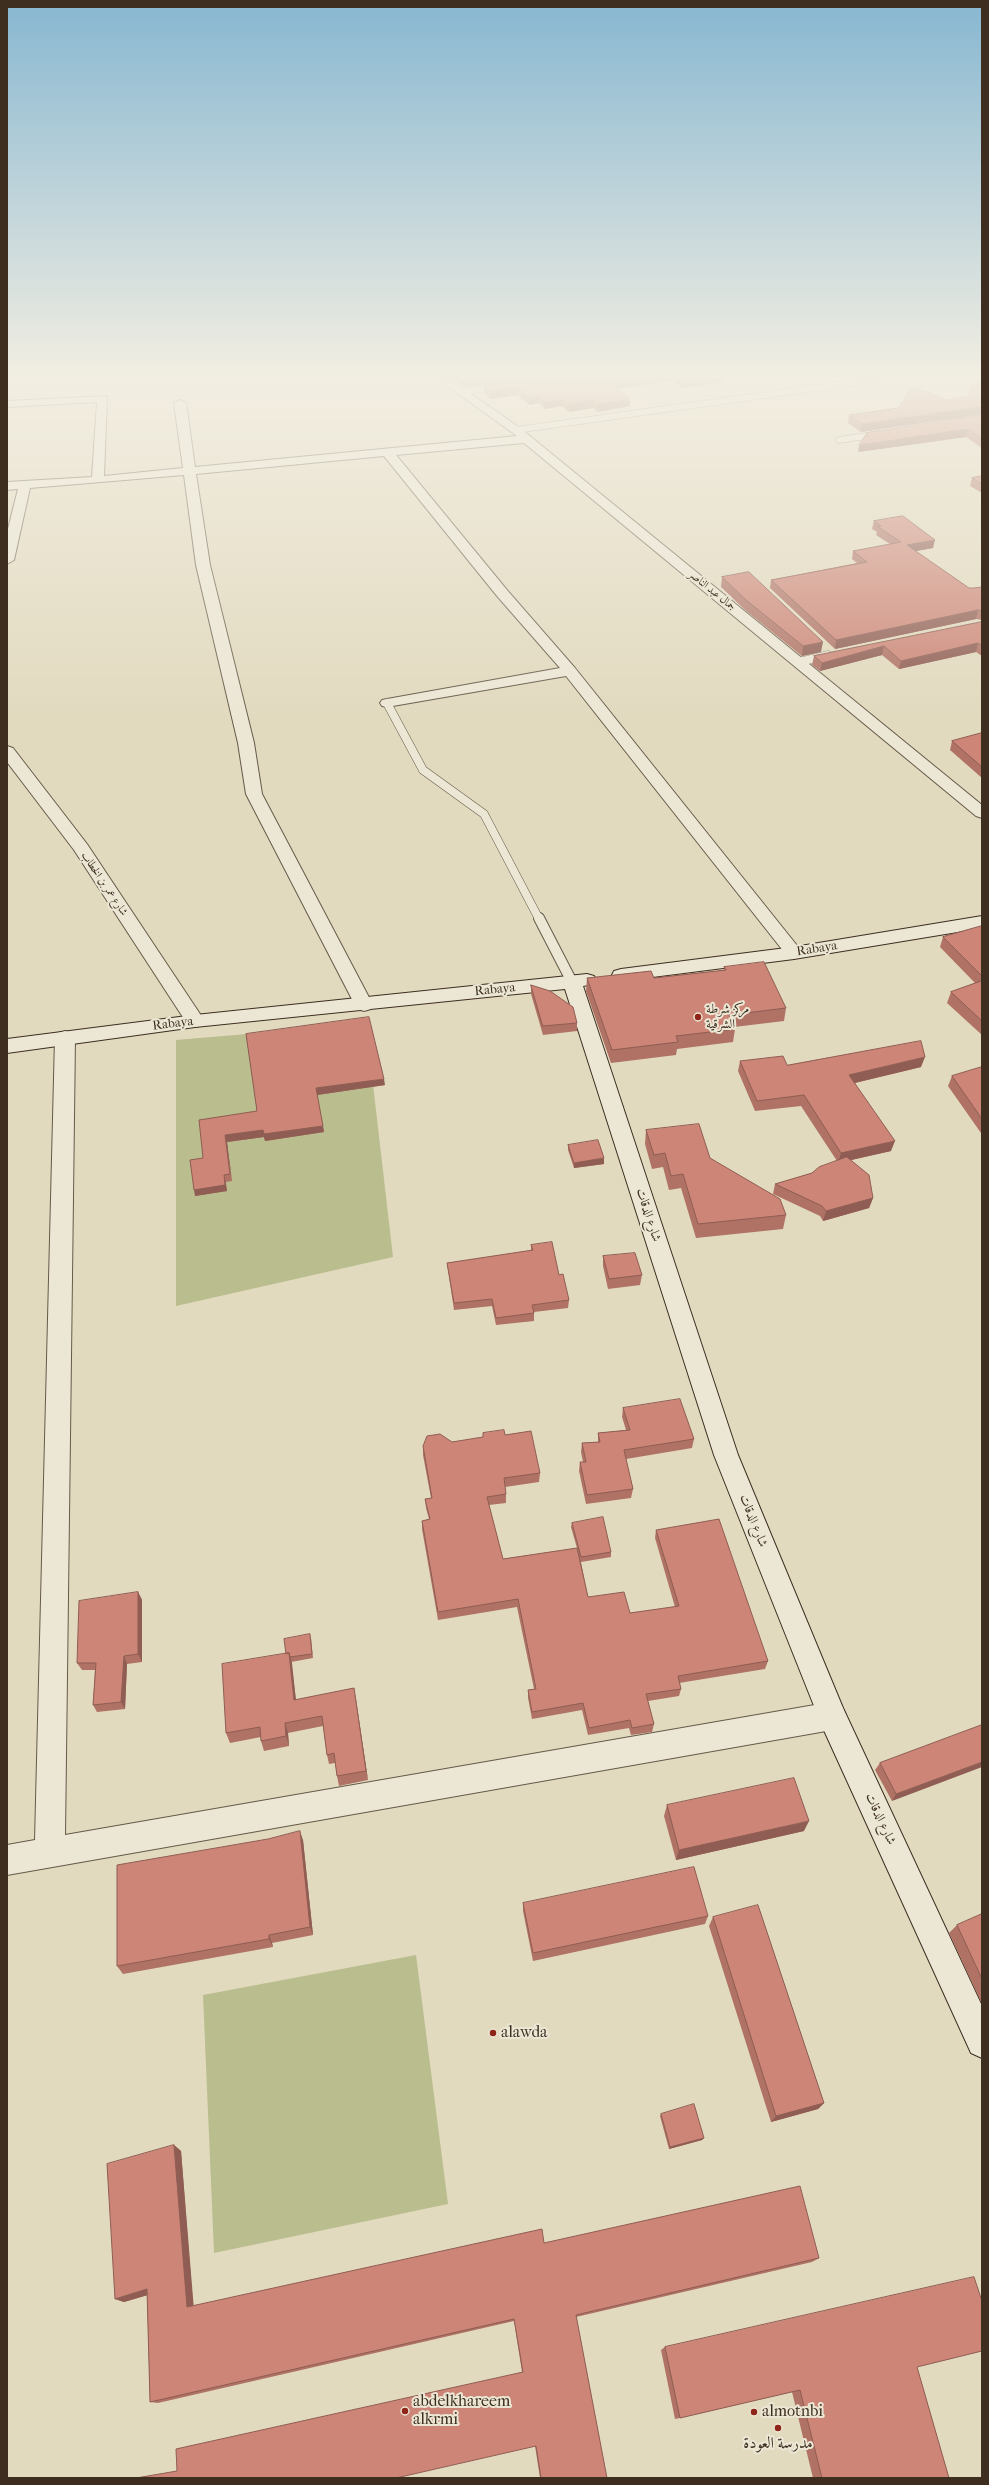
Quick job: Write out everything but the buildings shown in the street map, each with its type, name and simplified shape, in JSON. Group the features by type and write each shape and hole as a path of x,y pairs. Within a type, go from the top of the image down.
{"street":[{"path":"7,560 24,491"},
{"path":"192,491 203,565 246,743 254,794 364,1005"},
{"path":"419,491 502,593 570,671 794,953"},
{"name":"جمال عبد الناصر","path":"590,491 982,813"},
{"path":"386,702 570,671"},
{"name":"شارع عمر بن الخطاب","path":"7,751 81,848 195,1021"},
{"name":"Rabaya","path":"7,1046 195,1021 364,1005 572,982 794,953 981,924"},
{"name":"شارع الدقات","path":"572,982 726,1455 832,1716 982,2042"},
{"path":"50,1851 65,1038"},
{"path":"7,1860 50,1851 832,1716"}],"lane":[{"path":"799,662 836,653 826,649"},
{"path":"386,702 423,770 484,814 572,982"}],"green space":[{"path":"366,1024 393,1257 176,1306 176,1040"},
{"path":"416,1955 448,2204 214,2253 203,1995"}],"place":[{"name":"مركز شرطة الشرقية","path":"698,1017"},
{"name":"alawda","path":"493,2033"},
{"name":"abdelkhareem alkrmi","path":"405,2411"},
{"name":"almotnbi","path":"754,2412"},
{"name":"مدرسة العودة","path":"778,2428"}]}
